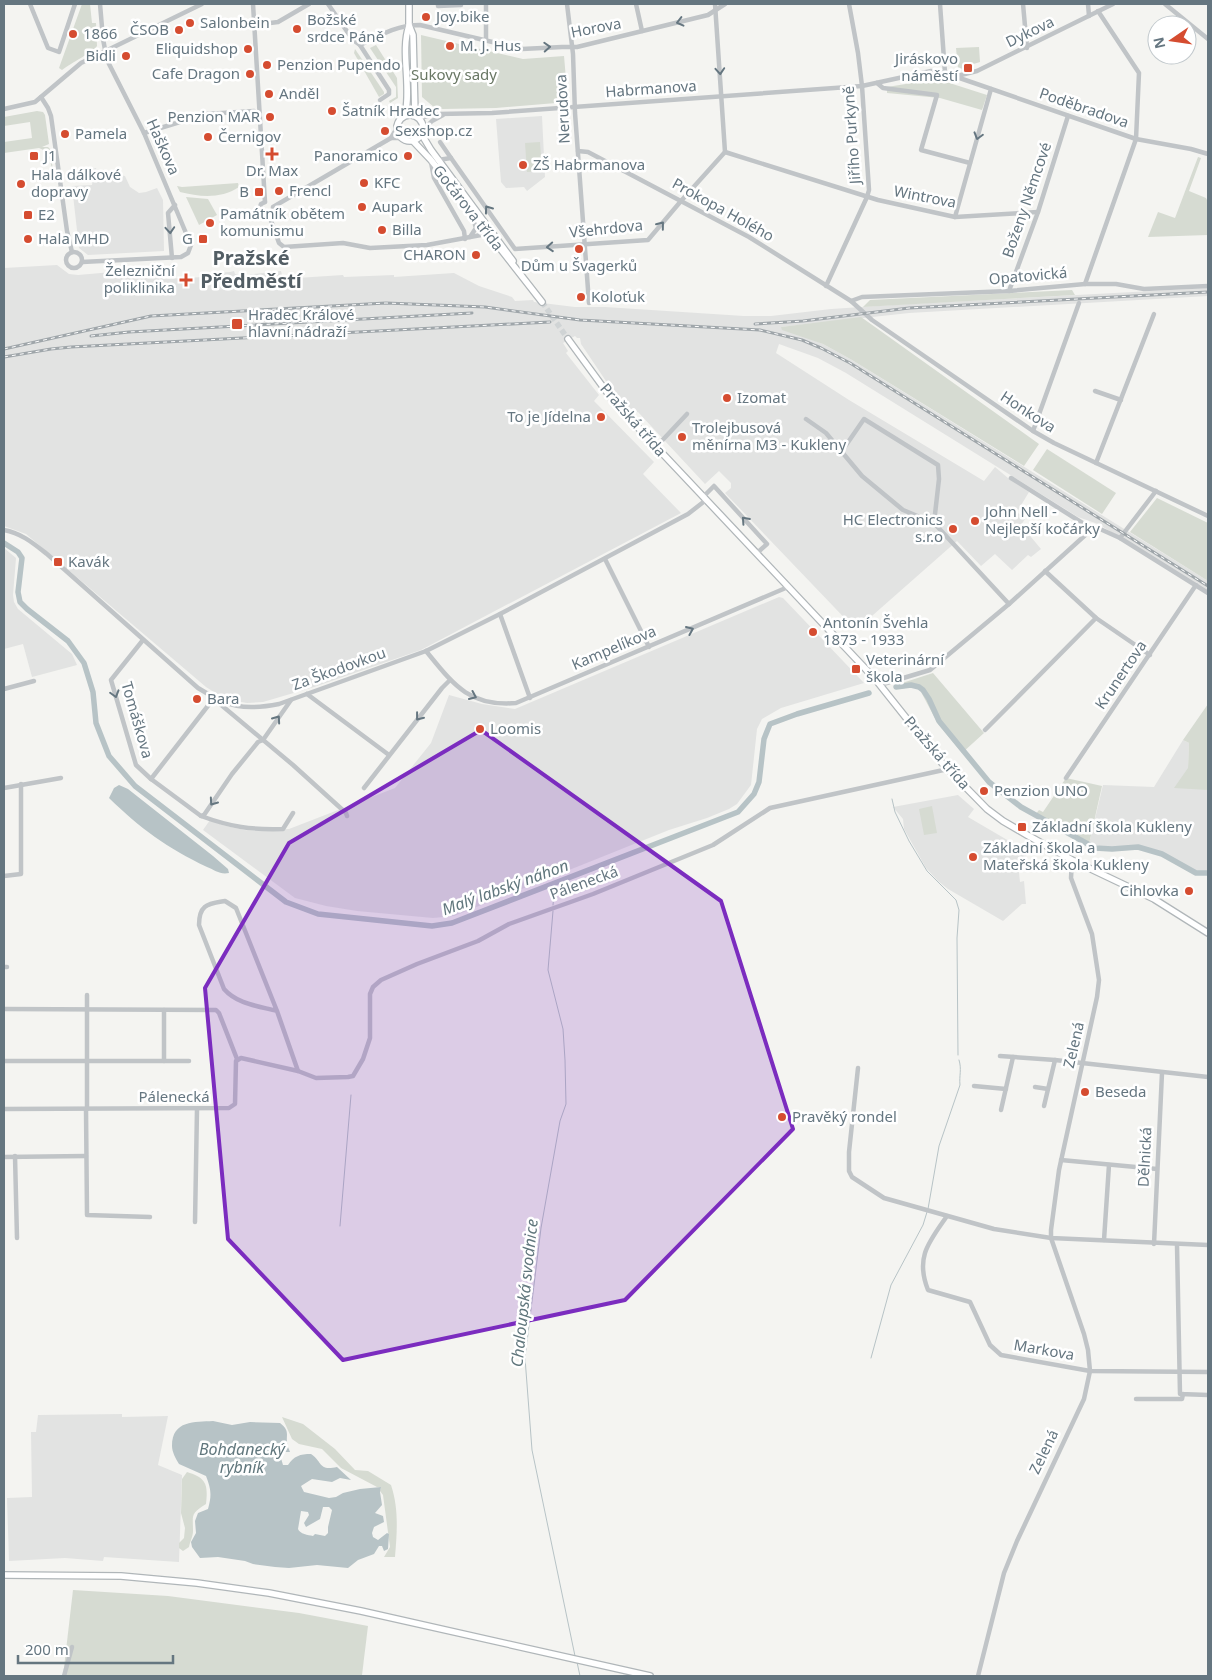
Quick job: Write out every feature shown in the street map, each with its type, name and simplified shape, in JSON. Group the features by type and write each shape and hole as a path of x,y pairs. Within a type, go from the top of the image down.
{"street":[{"path":"30,4 48,48 59,52 76,4"},
{"name":"Haškova","path":"100,4 105,52 109,65 144,133 191,242 191,249 185,256 172,258"},
{"path":"4,109 31,103 41,97 81,63 202,4"},
{"path":"253,4 265,202"},
{"path":"254,25 278,22 309,4"},
{"path":"328,4 353,40 360,45 389,90 389,94 380,100"},
{"path":"405,116 406,34 409,25 409,4"},
{"path":"438,4 438,6 461,4"},
{"path":"486,4 486,40"},
{"name":"Nerudova","path":"567,4 589,302"},
{"path":"636,4 642,31"},
{"path":"714,4 725,152"},
{"name":"Horova","path":"409,25 421,25 522,49 580,47 708,15 724,4"},
{"name":"Jiřího Purkyně","path":"826,286 869,190 862,86 849,4"},
{"path":"940,4 945,73"},
{"path":"1023,4 1027,48"},
{"path":"1088,4 1089,16"},
{"name":"Dykova","path":"955,76 976,71 1027,48 1113,4"},
{"path":"1165,4 1208,39"},
{"path":"1085,284 1136,139 1139,73 1098,11"},
{"path":"360,45 386,32 409,25"},
{"path":"409,25 413,35 417,116 423,123 423,132"},
{"path":"862,86 931,71 955,76"},
{"name":"Poděbradova","path":"955,76 1136,139 1208,154"},
{"path":"877,82 883,88 937,94 921,150 970,164"},
{"name":"Habrmanova","path":"417,116 576,108 862,86"},
{"path":"955,217 991,89"},
{"path":"41,97 51,116 67,231 72,252"},
{"path":"144,133 206,114 254,111"},
{"path":"391,138 413,141 429,124 443,115"},
{"path":"272,207 391,138 400,120 405,116 417,116"},
{"name":"Boženy Němcové","path":"1009,291 1038,212 1068,116"},
{"path":"397,128 402,138"},
{"name":"Gočárova třída","path":"423,132 438,160 486,222 516,264 522,276"},
{"name":"Gočárova třída","path":"413,141 431,160 542,302"},
{"name":"Gočárova třída","path":"440,142 516,249"},
{"name":"Prokopa Holého","path":"578,151 588,152 749,237 850,301"},
{"name":"Wintrova","path":"725,152 867,197 955,217 1038,212"},
{"name":"Všehrdova","path":"516,249 648,240 681,200 725,152"},
{"name":"Gočárova třída","path":"438,160 451,158"},
{"path":"431,160 434,178 467,238"},
{"path":"265,202 269,203 272,207 273,211 270,215 279,243 284,247 347,243 370,248 427,245 481,235 486,232 486,222"},
{"path":"265,202 261,204 259,210 264,216 270,215"},
{"path":"72,252 67,257 68,265 75,268 82,262 172,258 168,212 175,204"},
{"path":"467,238 473,233 476,226 468,208"},
{"path":"72,252 80,254 82,262"},
{"name":"Opatovická","path":"850,301 862,297 1009,291 1085,284 1116,284 1144,290 1208,286"},
{"name":"Honkova","path":"850,301 872,320 1033,431 1054,443 1208,516"},
{"path":"1033,431 1079,303"},
{"path":"1096,463 1154,314"},
{"name":"Pražská třída","path":"568,339 614,402 880,685 948,769 984,805 1003,821 1072,860 1154,899 1208,933"},
{"path":"1095,391 1121,400"},
{"path":"656,447 688,414"},
{"path":"806,419 826,433 862,476 903,510 934,523 1009,604"},
{"path":"842,451 864,419 938,464 939,478 934,523"},
{"path":"1012,478 1092,529 1100,529 1120,538 1208,593"},
{"path":"704,499 714,486 767,544 757,554"},
{"path":"1120,538 1156,491"},
{"name":"Za Škodovkou","path":"4,530 16,533 41,549 198,688 216,699 237,706 257,708 307,694 426,651 500,614 688,514 704,499"},
{"path":"880,685 930,670 1009,604 1092,529"},
{"path":"605,559 649,647"},
{"path":"1045,571 1096,618 1150,655"},
{"name":"Krunertova","path":"1066,778 1196,585"},
{"name":"Kampelíkova","path":"426,651 450,680 469,696 510,704 530,698 788,587"},
{"path":"500,614 530,698"},
{"path":"985,730 1096,618"},
{"name":"Tomáškova","path":"144,640 111,680 136,765 165,790 201,816 235,827 256,830 283,829 293,813"},
{"path":"4,689 34,680"},
{"path":"364,788 389,754 450,680"},
{"path":"307,694 389,754"},
{"path":"151,779 216,699 346,813 347,816"},
{"path":"201,816 204,815 258,742 263,740 292,699"},
{"name":"Pálenecká","path":"4,1109 224,1109 232,1107 236,1099 237,1059 248,1059 298,1071 316,1078 353,1076 363,1059 370,1038 370,994 381,980 478,941 509,924 593,894 713,845 770,808 948,769"},
{"path":"4,788 61,778"},
{"path":"4,876 21,874 21,784"},
{"name":"Zelená","path":"978,1676 1004,1573 1017,1541 1084,1399 1090,1371 1084,1334 1051,1238 1051,1223 1061,1160 1097,998 1099,980 1090,926 1071,878 1072,860"},
{"path":"277,1012 238,1001 230,997 224,989 199,925 201,909 209,904 225,901 236,908 277,1012 298,1071"},
{"path":"87,995 86,1214 88,1216 150,1217"},
{"path":"4,1009 217,1010 237,1059"},
{"path":"164,1010 164,1060"},
{"path":"1000,1056 1208,1077"},
{"path":"1001,1110 1013,1057"},
{"path":"1044,1106 1054,1060"},
{"path":"4,1061 189,1061"},
{"path":"858,1068 848,1165 852,1177 884,1198 994,1229 1051,1238 1208,1245"},
{"name":"Dělnická","path":"1154,1244 1162,1072"},
{"path":"974,1086 1006,1089"},
{"path":"1035,1088 1048,1089"},
{"path":"195,1222 197,1109"},
{"path":"15,1156 17,1238"},
{"path":"4,1157 86,1156"},
{"path":"1061,1160 1157,1169"},
{"path":"1104,1240 1109,1165"},
{"name":"Markova","path":"947,1216 926,1247 922,1276 928,1290 970,1302 990,1345 1001,1355 1090,1371 1208,1372"},
{"path":"1136,1399 1182,1399 1179,1371 1177,1245"},
{"path":"1182,1394 1208,1395"},
{"path":"4,1575 67,1574 178,1581 270,1593 361,1611 650,1676"},
{"path":"64,1676 72,1647"}],"highlighted area":[{"path":"481,730 721,901 793,1129 625,1300 343,1360 228,1239 205,988 289,843"}],"shaded area":[{"name":"ZŠ Habrmanova","path":"542,116 545,177 527,191 524,187 506,188 501,182 496,119"},
{"path":"96,168 98,175 125,176 130,187 139,193 157,188 163,200 164,251 88,255 79,248 72,186 92,185 93,179 88,177 88,170"},
{"path":"57,265 69,274 78,275 158,268 162,271 163,279 204,277 204,274 234,271 235,274 245,275 281,271 282,275 288,275 290,282 296,282 297,278 343,275 344,277 394,275 394,277 454,273 479,286 512,297 515,301 533,300 534,302 575,307 605,307 744,316 771,316 831,309 908,304 1208,288 1208,296 909,313 781,327 823,344 852,360 1208,581 1208,591 1098,524 1078,517 846,373 818,358 779,344 776,353 849,400 984,481 995,467 1029,492 1017,512 1025,519 1021,525 1041,549 1031,557 1028,555 1012,570 995,554 981,566 957,541 856,630 725,493 731,488 731,483 719,471 705,484 638,412 632,414 610,387 581,344 580,338 575,336 563,343 568,351 566,353 599,395 594,401 654,462 643,474 681,513 421,650 314,687 263,702 247,703 225,699 206,687 26,534 4,526 4,268"},
{"path":"4,548 16,558 13,595 18,609 72,654 77,665 32,677 23,644 4,649"},
{"path":"779,597 783,598 864,683 781,708 762,719 757,729 751,785 737,804 707,818 669,830 454,916 433,918 357,911 295,898 203,830 210,820 244,830 289,829 395,788 431,743 449,695 482,704 515,709"},
{"path":"1183,740 1189,743 1188,768 1208,790 1208,874 1196,873 1180,863 1142,847 1110,848 1089,844 1103,785 1154,787"},
{"name":"Základní škola a Mateřská škola Kukleny","path":"958,795 974,809 968,817 1028,852 1022,863 1018,863 1020,882 1024,881 1026,904 1022,904 1003,921 948,889 938,881 926,868 904,829 903,819 893,807"},
{"path":"122,1414 122,1417 168,1416 158,1465 182,1475 179,1562 104,1557 103,1561 65,1558 9,1561 7,1498 32,1497 31,1432 36,1432 38,1415"}],"green space":[{"path":"82,4 90,4 92,23 96,23 97,46 62,70 59,68"},
{"name":"Sukovy sady","path":"421,35 523,59 564,56 568,102 496,108 435,108 422,97"},
{"path":"376,45 397,78 398,98 390,103 389,101 396,97 396,87 370,48"},
{"path":"979,47 980,62 967,66 964,69 958,68 956,48"},
{"path":"355,49 384,92 379,97 354,53"},
{"path":"937,79 987,95 982,110 940,98 887,93 887,87"},
{"path":"37,111 43,112 45,115 49,144 42,147 50,149 54,178 49,156 39,148 4,153 4,142 32,138 30,122 4,126 4,117"},
{"path":"540,142 542,171 527,172 525,143"},
{"path":"1198,157 1201,158 1189,191 1206,198 1208,202 1208,235 1148,237 1158,212 1175,218"},
{"path":"238,183 239,187 232,191 210,196 180,192 177,186 182,187"},
{"path":"186,197 208,199 217,215 199,225"},
{"path":"1072,290 1075,295 863,307 870,300"},
{"path":"861,317 1039,444 1024,466 852,360 823,344 782,330 781,327"},
{"path":"1047,449 1116,493 1102,514 1033,470"},
{"path":"1157,498 1208,523 1208,581 1130,532"},
{"path":"933,673 984,733 962,753 938,724 920,690 913,687 898,689 896,685"},
{"path":"1208,704 1208,790 1174,788 1188,768 1189,743 1183,740"},
{"path":"1066,778 1102,786 1089,844 1035,815 1039,810 1043,812"},
{"path":"932,806 937,833 924,835 919,809"},
{"path":"282,1417 303,1424 335,1449 355,1470 368,1471 391,1485 394,1494 397,1530 395,1557 384,1557 390,1547 383,1495 380,1491 381,1487 377,1487 341,1468 322,1449 299,1444 292,1439"},
{"path":"187,1472 199,1477 205,1483 207,1497 206,1504 197,1510 194,1515 193,1533 189,1547 183,1551 179,1548 179,1543 184,1538 185,1528 181,1513 182,1479"},
{"path":"73,1590 168,1596 299,1613 368,1626 362,1675 63,1676"}],"water":[{"path":"119,785 128,789 213,856 228,869 229,873 218,872 193,860 167,845 132,819 109,798 114,788"},
{"name":"Bohdanecký rybník","path":"213,1421 232,1425 250,1422 280,1423 286,1430 287,1444 290,1452 283,1452 280,1455 283,1465 288,1465 298,1456 311,1454 324,1467 337,1467 351,1480 340,1478 332,1482 312,1479 301,1486 304,1492 329,1498 360,1489 381,1487 382,1505 375,1513 383,1516 384,1522 374,1527 372,1533 373,1537 378,1540 387,1533 389,1534 388,1549 384,1551 382,1546 379,1546 374,1554 358,1560 348,1568 317,1565 289,1568 253,1564 218,1557 200,1558 192,1547 191,1542 196,1533 195,1521 198,1513 208,1509 209,1485 206,1476 179,1464 173,1453 172,1446 173,1438 180,1427 192,1422","holes":["323,1507 329,1507 332,1510 328,1533 325,1536 315,1534 313,1536 299,1531 301,1511 308,1512 309,1515 304,1523 306,1527 320,1519"]}],"waterway":[{"name":"Malý labský náhon","path":"4,543 18,552 22,558 18,592 20,602 68,641 84,663 93,692 96,723 109,756 135,786 286,902 318,914 432,926 452,923 738,812 754,794 759,782 764,739 770,724 869,693"},
{"name":"Malý labský náhon","path":"896,687 911,685 923,690 939,721 989,782 1021,807 1095,848 1138,847 1162,854 1196,873 1208,873"},
{"path":"892,799 895,812 909,841 927,871 956,900 959,910 957,938 958,1055"},
{"name":"Chaloupská svodnice","path":"553,905 555,884"},
{"name":"Chaloupská svodnice","path":"553,911 548,970 563,1029 566,1104 560,1121 541,1228 525,1358 532,1450 575,1656"},
{"path":"928,1209 939,1146 960,1085 959,1060"},
{"path":"340,1226 351,1095"},
{"path":"871,1358 891,1285 923,1225 927,1212"},
{"name":"Chaloupská svodnice","path":"577,1662 580,1676"}],"tunnel":[{"path":"542,302 568,339"}],"railway":[{"path":"755,324 803,321 909,308 1208,292"},
{"path":"4,349 151,316 386,303 485,307 580,320 760,330 802,340 850,363 1208,586"},
{"path":"91,336 129,332 472,313"},
{"path":"4,357 71,347 550,322"}],"place":[{"name":"Joy.bike","path":"426,17"},
{"name":"Salonbein","path":"190,23"},
{"name":"Božské srdce Páně","path":"297,29"},
{"name":"ČSOB","path":"179,30"},
{"name":"1866","path":"73,34"},
{"name":"M. J. Hus","path":"450,46"},
{"name":"Eliquidshop","path":"248,49"},
{"name":"Bidli","path":"126,56"},
{"name":"Penzion Pupendo","path":"267,65"},
{"name":"Jiráskovo náměstí","path":"968,68"},
{"name":"Cafe Dragon","path":"250,74"},
{"name":"Anděl","path":"269,94"},
{"name":"Šatník Hradec","path":"332,111"},
{"name":"Penzion MAR","path":"270,117"},
{"name":"Sexshop.cz","path":"385,131"},
{"name":"Pamela","path":"65,134"},
{"name":"Černigov","path":"208,137"},
{"name":"Dr. Max","path":"272,154"},
{"name":"J1","path":"34,156"},
{"name":"Panoramico","path":"408,156"},
{"name":"ZŠ Habrmanova","path":"523,165"},
{"name":"KFC","path":"364,183"},
{"name":"Hala dálkové dopravy","path":"21,184"},
{"name":"Frencl","path":"279,191"},
{"name":"B","path":"259,192"},
{"name":"Aupark","path":"362,207"},
{"name":"E2","path":"28,215"},
{"name":"Památník obětem komunismu","path":"210,223"},
{"name":"Billa","path":"382,230"},
{"name":"Hala MHD","path":"28,239"},
{"name":"G","path":"203,239"},
{"name":"Dům u Švagerků","path":"579,249"},
{"name":"CHARON","path":"476,255"},
{"name":"Železniční poliklinika","path":"186,280"},
{"name":"Koloťuk","path":"581,297"},
{"name":"Hradec Králové hlavní nádraží","path":"237,324"},
{"name":"Izomat","path":"727,398"},
{"name":"To je Jídelna","path":"601,417"},
{"name":"Trolejbusová měnírna M3 - Kukleny","path":"682,437"},
{"name":"John Nell - Nejlepší kočárky","path":"975,521"},
{"name":"HC Electronics s.r.o","path":"953,529"},
{"name":"Kavák","path":"58,562"},
{"name":"Antonín Švehla 1873 - 1933","path":"813,632"},
{"name":"Veterinární škola","path":"856,669"},
{"name":"Bara","path":"197,699"},
{"name":"Loomis","path":"480,729"},
{"name":"Penzion UNO","path":"984,791"},
{"name":"Základní škola Kukleny","path":"1022,827"},
{"name":"Základní škola a Mateřská škola Kukleny","path":"973,857"},
{"name":"Cihlovka","path":"1189,891"},
{"name":"Beseda","path":"1085,1092"},
{"name":"Pravěký rondel","path":"782,1117"}],"district":[{"name":"Pražské Předměstí","path":"251,270"}]}
